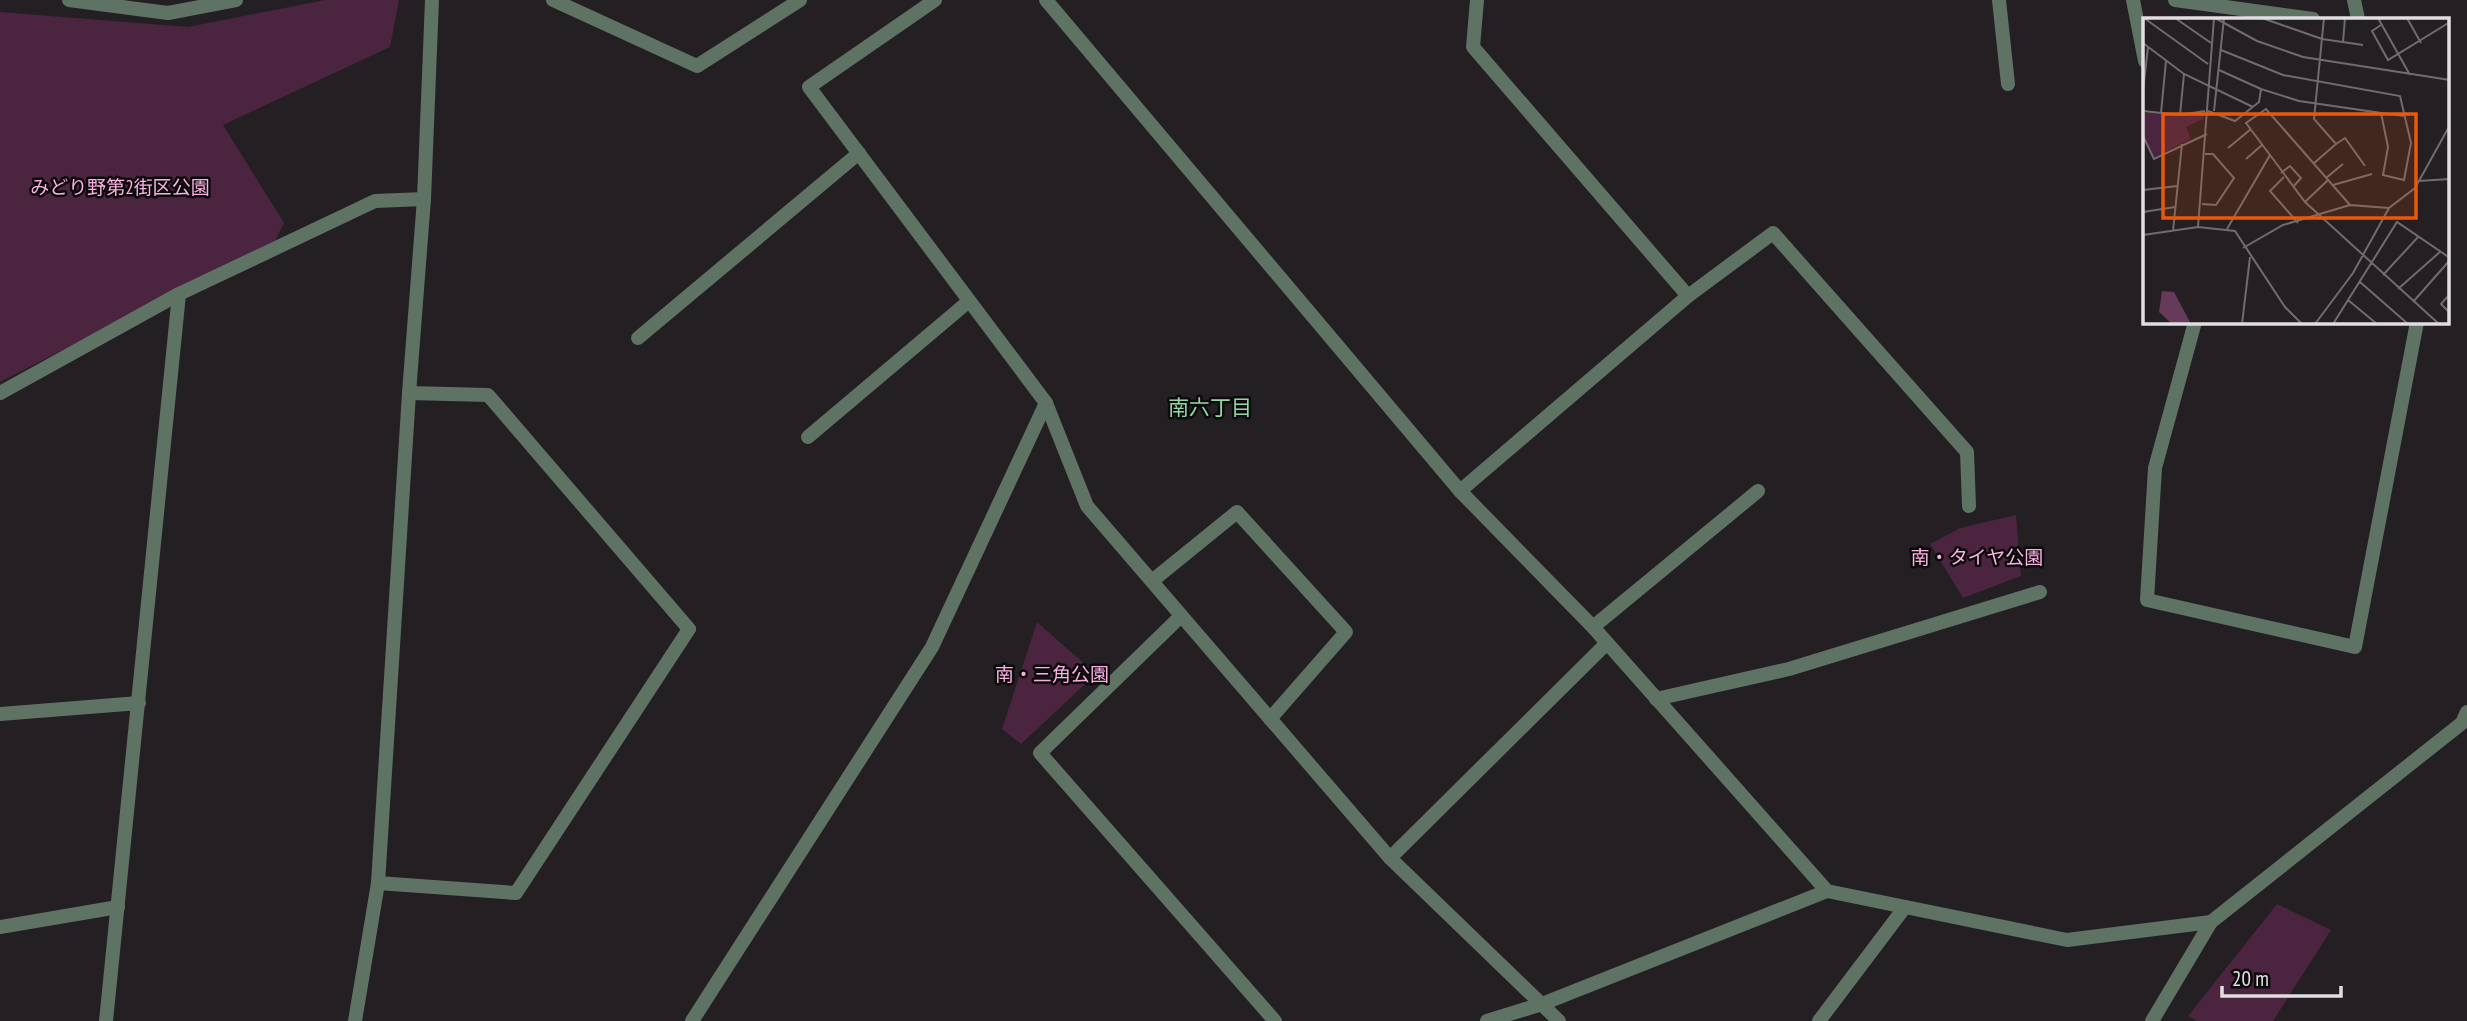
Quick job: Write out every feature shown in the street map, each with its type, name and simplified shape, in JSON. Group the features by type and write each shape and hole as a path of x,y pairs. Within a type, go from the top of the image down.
{"street":[{"path":"69,0 168,7 236,0"},
{"path":"355,1021 378,883 424,199 432,0"},
{"path":"552,0 697,66 800,0"},
{"path":"935,0 809,87 1046,403 1087,506 1390,858 1559,1021"},
{"path":"1046,0 1460,491 1607,643 1827,891"},
{"path":"1477,0 1473,47 1688,296"},
{"path":"1999,0 2008,84"},
{"path":"2133,0 2143,51"},
{"path":"2175,0 2306,18"},
{"path":"2354,0 2358,18"},
{"path":"638,338 859,153"},
{"path":"0,394 179,294 375,201 424,199"},
{"path":"1460,491 1688,296 1773,233 1967,452 1969,506"},
{"path":"106,1021 179,294"},
{"path":"808,437 969,301"},
{"path":"2193,324 2155,468 2147,600 2355,647 2417,324"},
{"path":"378,883 516,893 689,629 488,396 409,393"},
{"path":"692,1021 932,648 1046,403"},
{"path":"1592,627 1758,491"},
{"path":"1152,581 1237,512 1346,632 1270,719"},
{"path":"1656,699 1789,669 2040,592"},
{"path":"1181,615 1040,753 1275,1021"},
{"path":"1390,858 1607,643"},
{"path":"0,714 139,703"},
{"path":"2152,1021 2211,922 2462,723 2467,712"},
{"path":"1487,1021 1542,1004 1827,891 2067,940 2211,922"},
{"path":"0,928 118,907"},
{"path":"1819,1021 1905,907"}],"green space":[{"name":"みどり野第2街区公園","path":"325,0 399,0 390,47 223,125 284,223 275,241 0,382 0,12 188,27"},
{"name":"南・タイヤ公園","path":"2016,515 2021,576 1963,598 1930,544 1960,528"},
{"name":"南・三角公園","path":"1037,622 1096,674 1021,744 1002,729"},
{"path":"2277,904 2331,930 2273,1021 2197,1021 2188,1016"}],"district":[{"name":"南六丁目","path":"1210,407"}]}
